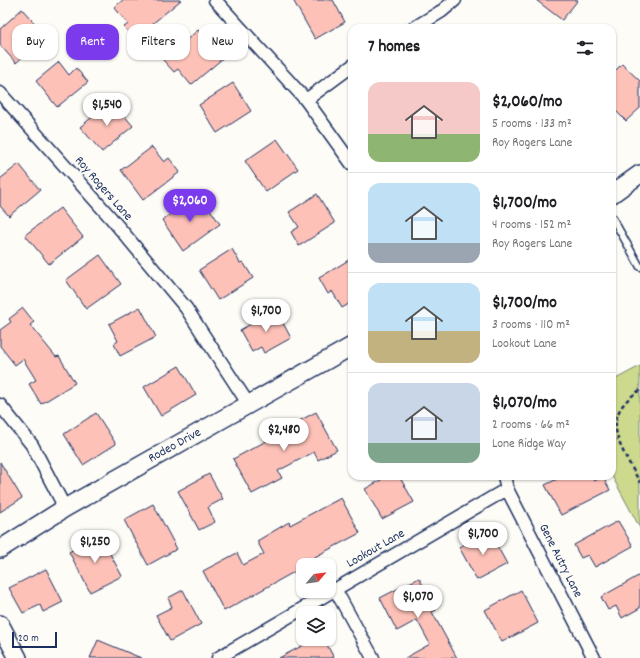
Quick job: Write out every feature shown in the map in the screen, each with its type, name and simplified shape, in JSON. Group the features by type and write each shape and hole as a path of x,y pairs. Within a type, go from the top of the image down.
{"street":[{"path":"215,0 306,100 348,158"},
{"path":"421,24 442,11 455,0"},
{"path":"306,100 348,69"},
{"name":"Roy Rogers Lane","path":"0,93 111,218 186,308 249,405"},
{"path":"616,191 640,174"},
{"name":"Rodeo Drive","path":"0,549 65,508 348,348"},
{"path":"0,405 32,446 65,508"},
{"name":"Gene Autry Lane","path":"505,480 507,489 594,658"},
{"name":"Lookout Lane","path":"336,588 507,489"},
{"path":"336,591 373,658"},
{"name":"Lookout Lane","path":"218,658 320,598"},
{"path":"0,624 18,658"}],"lane":[{"path":"616,224 640,268"}],"path":[{"path":"616,422 618,411 624,403 640,390"},
{"path":"616,431 622,450 640,483"}],"green space":[{"path":"640,366 640,528 614,480 616,480 616,379"}],"building":[{"path":"123,0 181,0 152,24 128,24 114,7"},
{"path":"293,0 333,0 345,22 315,39"},
{"path":"536,0 578,0 562,20"},
{"path":"22,9 35,24 12,24 12,58 0,45 0,29"},
{"path":"198,30 198,60 221,60 191,85 178,69 174,72 163,60 190,60 190,37"},
{"path":"59,62 69,75 76,68 88,82 57,107 36,81"},
{"path":"622,64 640,81 640,108 626,121 616,111 616,70"},
{"path":"233,83 251,111 217,133 199,105"},
{"path":"112,101 133,126 102,152 80,127"},
{"path":"277,139 298,169 266,192 245,161"},
{"path":"152,147 164,162 169,158 180,172 143,200 121,170"},
{"path":"19,164 40,190 9,216 0,206 0,179"},
{"path":"317,194 335,223 299,246 291,232 299,227 289,212"},
{"path":"195,197 205,211 209,208 220,224 183,251 162,220"},
{"path":"60,208 83,237 49,264 25,235"},
{"path":"232,249 240,263 243,262 253,278 218,300 199,270"},
{"path":"100,255 121,284 86,309 66,280"},
{"path":"348,260 348,304 342,308 332,291 328,294 319,278"},
{"path":"140,307 156,337 120,356 114,344 118,341 109,324"},
{"path":"23,308 34,322 30,325 56,357 59,356 75,383 41,404 29,384 36,380 23,359 15,365 0,346 0,330 11,322 9,319"},
{"path":"276,310 291,338 264,353 261,347 252,352 240,330"},
{"path":"179,366 196,395 161,416 144,387"},
{"path":"316,412 337,450 318,460 314,452 278,471 282,478 252,494 233,459 281,433 280,431"},
{"path":"96,413 116,444 83,465 64,434"},
{"path":"0,462 22,498 0,512"},
{"path":"209,474 223,499 208,507 215,522 199,530 178,491"},
{"path":"381,480 401,480 414,502 382,519 365,489"},
{"path":"555,480 605,480 610,490 561,515 545,485"},
{"path":"341,498 360,533 313,558 296,558 296,571 224,611 203,571 237,553 243,565 264,554 257,541 289,522 290,525"},
{"path":"153,504 177,549 148,565 124,520"},
{"path":"618,521 633,546 595,567 588,555 581,558 574,545"},
{"path":"489,531 507,564 477,580 459,547"},
{"path":"100,535 122,576 90,592 69,552"},
{"path":"46,569 63,602 43,612 40,605 23,613 9,588"},
{"path":"640,575 640,608 622,618 616,606 608,610 601,597"},
{"path":"419,578 436,610 432,612 457,658 405,658 430,644 417,620 397,631 380,598"},
{"path":"183,590 201,624 170,641 156,615 172,607 168,598"},
{"path":"521,590 538,623 502,642 485,610"},
{"path":"98,640 141,658 90,658"},
{"path":"302,646 328,646 334,658 279,658"}]}
